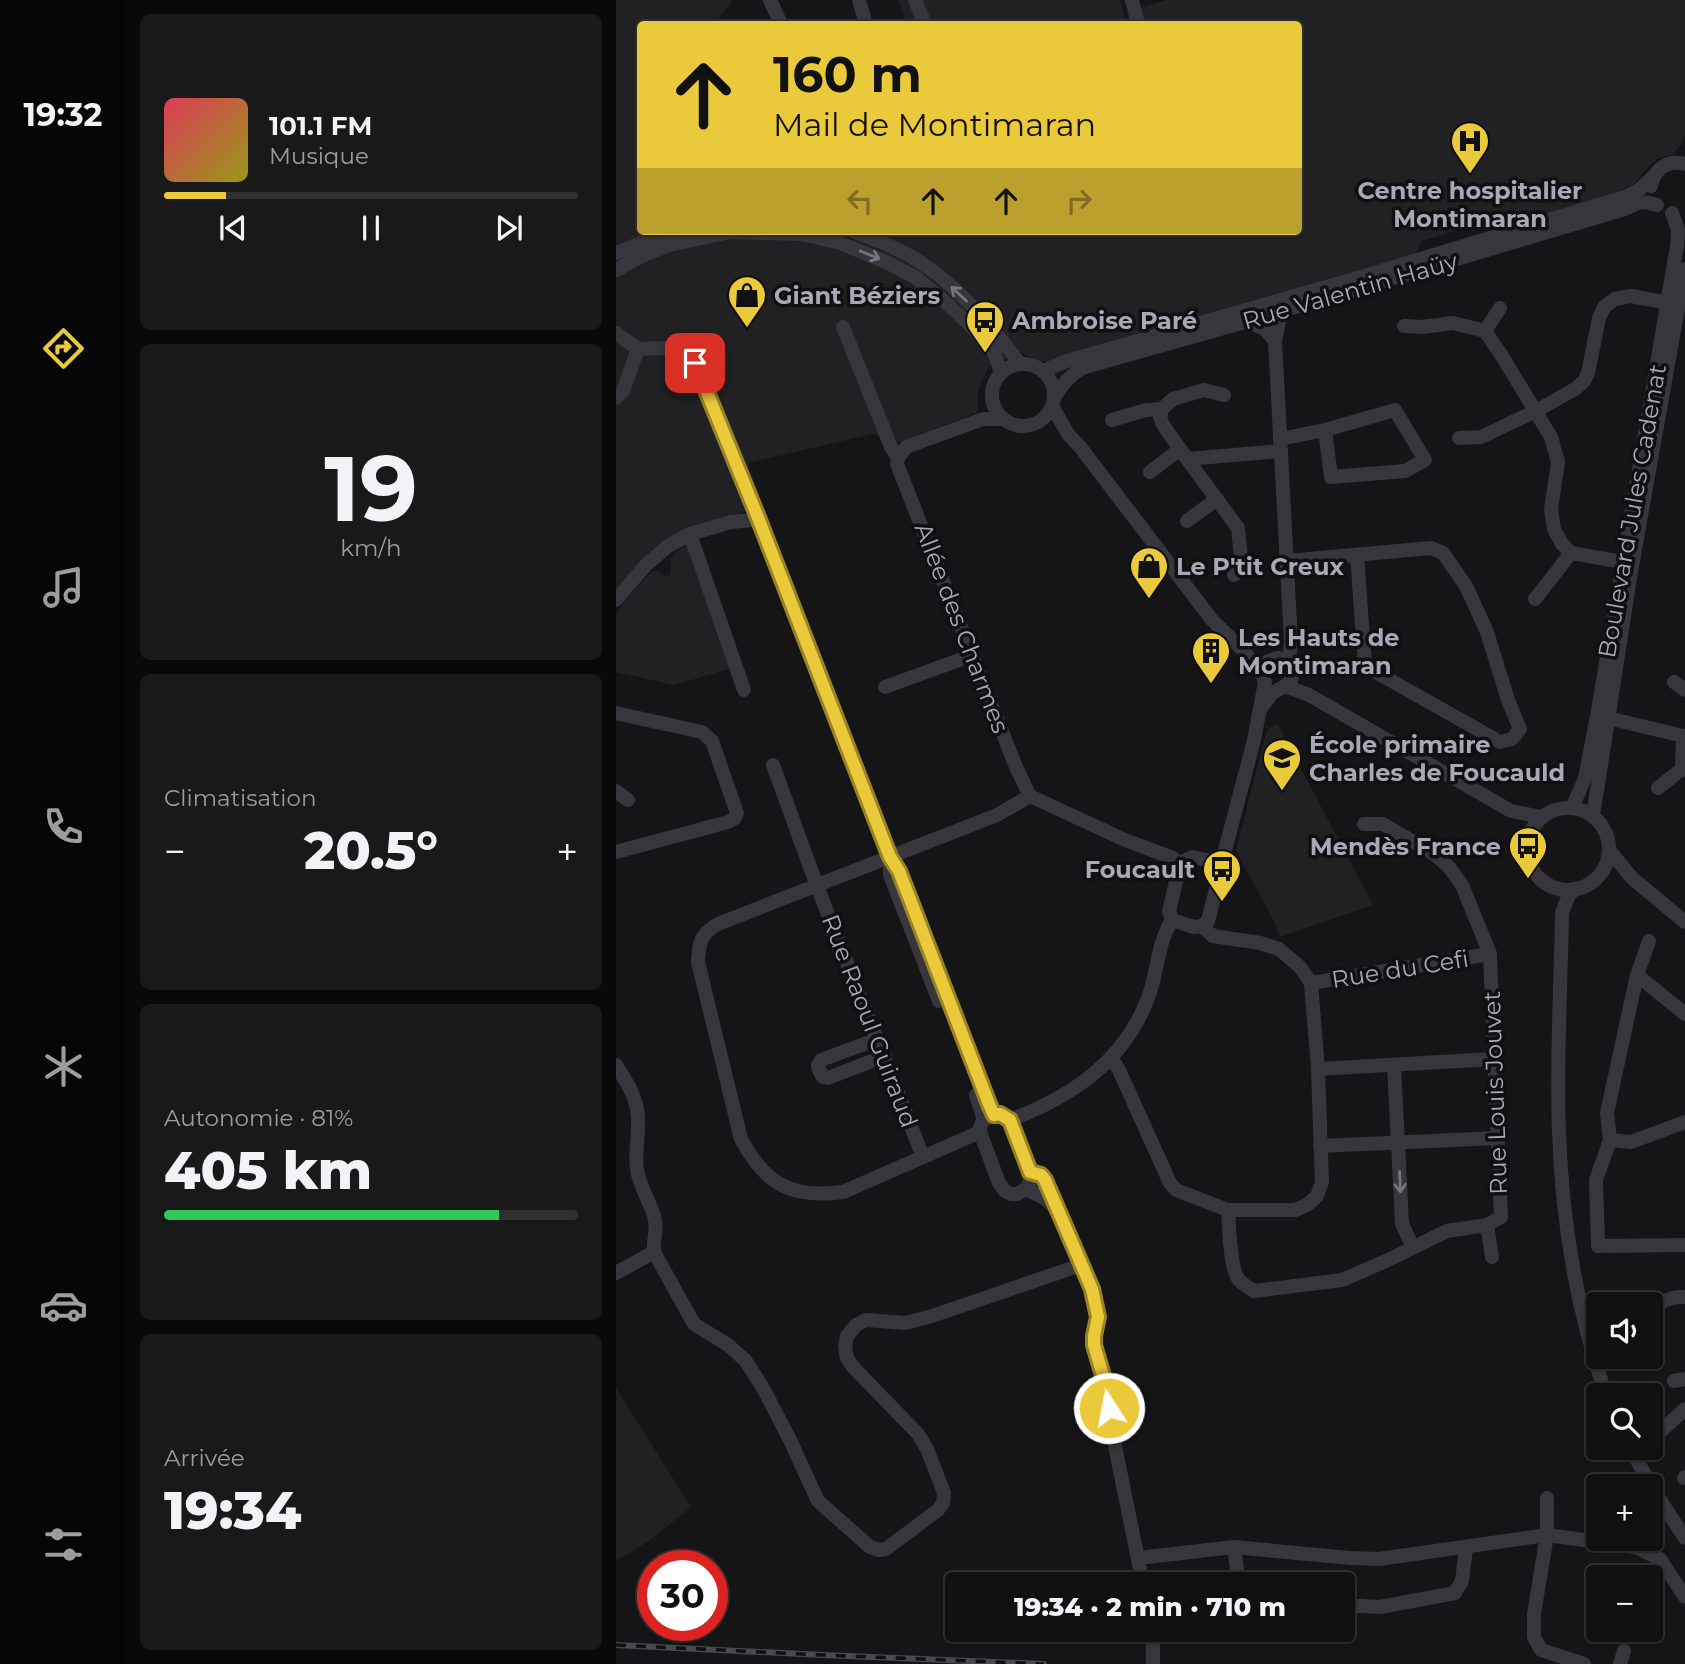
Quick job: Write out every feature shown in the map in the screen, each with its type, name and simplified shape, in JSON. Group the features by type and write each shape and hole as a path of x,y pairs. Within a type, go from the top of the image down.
{"street":[{"path":"770,0 777,21"},
{"path":"859,0 865,21"},
{"path":"915,0 924,21"},
{"path":"1132,0 1137,21"},
{"name":"Rue Valentin Haüy","path":"1042,371 1067,361 1361,277 1625,197 1640,190 1660,168 1681,160"},
{"path":"1652,178 1651,194 1657,205 1664,210 1679,212"},
{"name":"Rue Valentin Haüy","path":"1053,402 1062,385 1076,371 1085,367 1527,239 1625,209 1639,202 1657,205"},
{"name":"Boulevard Jules Cadenat","path":"1572,808 1585,778 1597,716 1668,303 1679,212"},
{"path":"616,254 661,235"},
{"path":"616,270 669,245 716,235"},
{"path":"806,235 840,243 915,277 970,325 994,352 1001,373"},
{"path":"863,235 912,257 938,275 963,297 1020,364"},
{"path":"876,235 882,242"},
{"name":"Boulevard Jules Cadenat","path":"1593,816 1631,572 1685,270"},
{"path":"1458,438 1481,437 1575,389 1588,373 1599,318 1604,307 1615,299 1631,296 1668,303"},
{"path":"1485,331 1500,308"},
{"path":"1216,866 1223,858 1260,710 1276,668 1292,642 1275,341 1278,324 1288,309"},
{"path":"1245,322 1264,328 1275,341"},
{"path":"1404,326 1453,323 1485,331 1552,437 1558,462 1551,509 1553,529 1571,553 1623,562"},
{"name":"Allée des Charmes","path":"843,327 891,447 898,458 897,464 1016,767 1030,796"},
{"path":"616,332 638,349 670,348 686,354 695,363 890,857 890,875 986,1122 999,1183 1011,1194 1027,1189 1030,1183 1030,1172 1010,1120 1000,1114 986,1122 923,1157 843,1192 807,1194 789,1188 762,1171 741,1139 698,962 701,939 709,929 718,924 817,886 890,857 998,815 1030,796 1125,840 1173,858 1180,864"},
{"path":"616,398 625,384 638,349"},
{"path":"983,419 993,401 993,389 1001,373 1020,364 1032,365 1042,371 1053,388 1053,402 1068,434 1212,620 1244,651 1276,668 1291,680 1269,697 1260,710"},
{"path":"1224,395 1203,390 1174,399 1162,409 1160,417 1163,425 1238,527 1241,558 1234,575"},
{"path":"993,401 1004,419 1022,426 1041,420 1053,402"},
{"path":"1112,420 1146,410 1162,409"},
{"path":"1150,472 1184,454 1280,445 1325,430 1395,410 1425,460 1405,471 1331,477 1325,430"},
{"path":"898,458 906,447 983,419 1004,419"},
{"path":"1041,420 1068,434"},
{"path":"1186,521 1217,499"},
{"path":"616,600 639,572 668,546 690,534 731,522 758,518"},
{"path":"690,534 744,690"},
{"path":"1287,561 1431,548 1443,553 1466,586 1487,632 1507,700 1520,729 1512,739 1500,742 1364,666 1357,555"},
{"path":"1535,599 1571,553"},
{"path":"885,687 973,655"},
{"path":"1276,668 1273,688 1282,687 1309,695"},
{"path":"1276,668 1309,695 1511,811 1542,817"},
{"path":"616,713 702,732 712,741 737,813 735,818 728,822 616,852"},
{"path":"1608,718 1684,734 1684,769 1658,788"},
{"name":"Rue Raoul Guiraud","path":"773,765 817,886 923,1157"},
{"path":"1561,808 1572,808 1593,816 1602,825 1607,837 1609,850 1603,870 1585,886 1574,889 1553,887 1544,882 1536,874 1528,855 1527,845 1535,825 1551,811 1561,808"},
{"path":"1511,811 1530,834"},
{"path":"1364,824 1383,824 1434,854 1449,867 1462,885 1490,954"},
{"path":"1609,850 1632,878 1685,922"},
{"path":"1193,858 1210,861 1216,866 1219,878 1208,921 1194,928 1172,920 1169,911 1180,864 1193,858"},
{"path":"1603,870 1632,878"},
{"path":"1553,887 1562,913"},
{"path":"1574,889 1562,913 1559,1118 1562,1192 1570,1252 1583,1316 1591,1353 1602,1383"},
{"path":"1010,1120 1064,1096 1085,1082 1111,1057 1131,1032 1148,998 1164,932 1172,920"},
{"path":"1111,1057 1170,1183 1176,1190 1228,1210 1295,1210 1307,1205 1317,1196 1322,1182 1318,1069 1311,983 1300,967 1279,949 1261,943 1213,936 1202,926"},
{"path":"1649,941 1637,975 1607,1114 1610,1140 1596,1180 1598,1246 1685,1245"},
{"name":"Rue du Cefi","path":"1311,983 1490,954"},
{"name":"Rue Louis Jouvet","path":"1228,1210 1230,1242 1237,1276 1244,1285 1254,1291 1342,1280 1447,1231 1487,1225 1501,1217 1490,954"},
{"path":"1637,975 1685,1014"},
{"path":"878,1039 821,1060 819,1070 822,1077 828,1078 885,1056"},
{"path":"1318,1069 1493,1059"},
{"path":"616,1065 630,1087 637,1109 637,1169 657,1231 653,1241 654,1252 694,1324 728,1345 745,1360 790,1440 818,1501 870,1547 886,1549 938,1510 943,1503 944,1493 927,1449 918,1434 847,1358 847,1336 856,1325 866,1320 905,1323 929,1317 1081,1265"},
{"path":"1394,1065 1402,1224 1413,1247"},
{"path":"1610,1140 1631,1142 1685,1122"},
{"path":"1320,1146 1498,1138"},
{"path":"1030,1172 1041,1175 1045,1180 1092,1289 1097,1310 1094,1345 1104,1379 1141,1572"},
{"path":"1027,1189 1046,1199 1057,1210"},
{"name":"Rue Louis Jouvet","path":"1487,1225 1492,1257"},
{"path":"616,1273 654,1252"},
{"path":"1663,1303 1672,1296 1685,1297"},
{"path":"1663,1430 1683,1414"},
{"path":"1641,1460 1685,1538"},
{"path":"1547,1498 1548,1535 1534,1614 1534,1637 1541,1650 1584,1664"},
{"path":"1138,1558 1234,1547 1379,1559 1548,1535 1635,1547 1660,1559 1685,1597"},
{"path":"1234,1547 1237,1572"},
{"path":"1355,1606 1380,1607 1455,1593 1462,1581 1466,1548"},
{"path":"1153,1642 1153,1664"}],"shaded area":[{"path":"616,0 733,0 716,21 637,21 637,235 1302,235 1302,21 1144,21 1140,8 1166,0 1685,0 1685,135 1673,154 1657,159 1635,183 1607,198 1515,226 1501,217 1422,241 1415,254 1048,362 1019,352 988,368 978,390 978,412 900,442 872,434 748,463 762,505 685,535 616,595"},
{"path":"898,0 1120,0 1126,21 906,21"},
{"path":"690,542 732,668 674,685 616,672 616,614 652,571 664,576 670,575 671,558"},
{"name":"École primaire Charles de Foucauld","path":"1277,723 1373,905 1280,937 1236,851 1266,733"},
{"path":"616,1388 691,1507 649,1541 616,1561"}],"railway":[{"path":"616,1645 1044,1664"}],"place":[{"name":"Centre hospitalier Montimaran","path":"1470,175"},
{"name":"Giant Béziers","path":"747,329"},
{"name":"Ambroise Paré","path":"985,354"},
{"name":"Le P'tit Creux","path":"1149,600"},
{"name":"Les Hauts de Montimaran","path":"1211,685"},
{"name":"École primaire Charles de Foucauld","path":"1282,792"},
{"name":"Mendès France","path":"1528,880"},
{"name":"Foucault","path":"1222,903"}],"route":[{"path":"695,363 890,857 899,871 989,1104 994,1115 1000,1114 1010,1120 1030,1172 1041,1175 1045,1180 1092,1289 1098,1317 1094,1345 1109,1408"}]}
